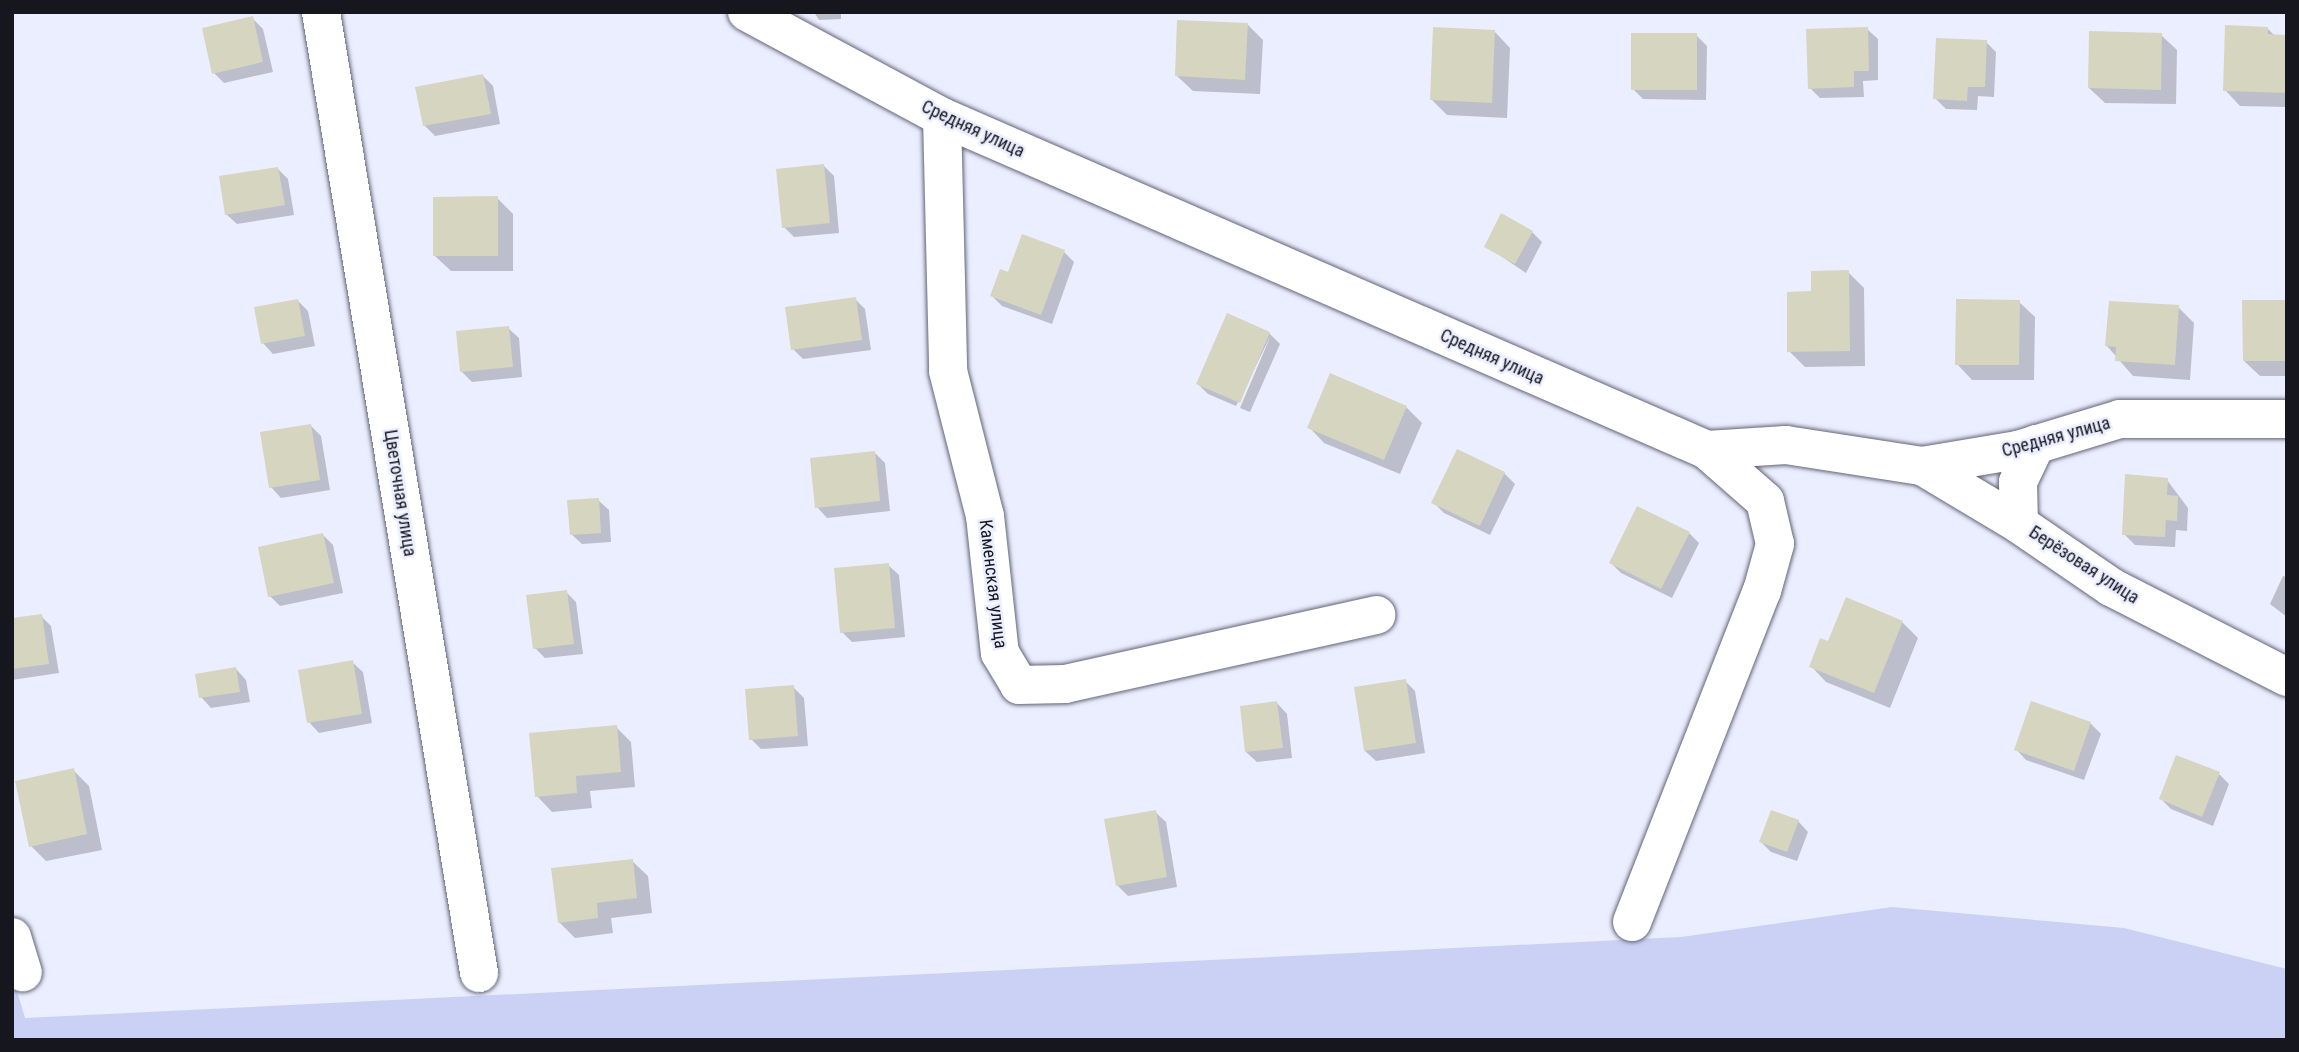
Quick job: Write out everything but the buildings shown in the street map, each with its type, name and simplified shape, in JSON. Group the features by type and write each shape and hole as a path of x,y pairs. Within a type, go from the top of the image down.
{"street":[{"name":"Цветочная улица","path":"321,12 479,973"},
{"name":"Средняя улица","path":"747,12 943,117 1707,450 1786,445 1922,466 2036,444 2120,419 2287,419"},
{"name":"Каменская улица","path":"943,117 948,371 985,516 1000,653 1019,685 1065,684 1376,615"},
{"path":"2019,524 2018,482 2036,444"},
{"path":"1632,922 1762,591 1775,544 1765,501 1707,450"},
{"name":"Берёзовая улица","path":"1922,466 2019,524 2111,587 2287,677"}],"shaded area":[{"path":"1892,907 2124,928 2287,969 2287,1040 12,1040 12,974 25,1018 1681,937"}]}
